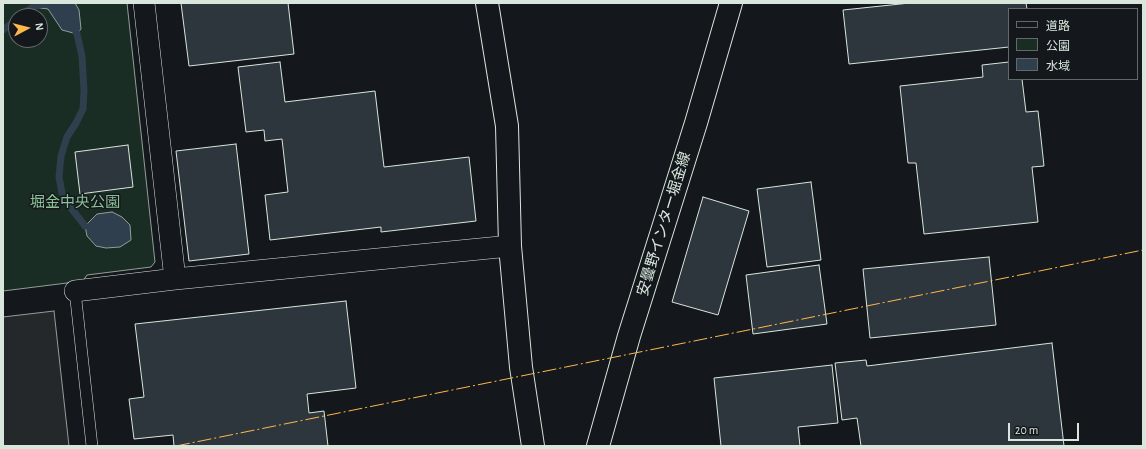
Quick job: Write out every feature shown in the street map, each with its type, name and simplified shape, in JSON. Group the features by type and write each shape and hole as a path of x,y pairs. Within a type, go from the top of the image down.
{"main road":[{"path":"486,3 506,126 510,246 521,367 533,446"},
{"name":"安曇野インター堀金線","path":"598,446 629,336 696,123 731,3"}],"street":[{"path":"144,3 175,279"},
{"path":"75,291 175,279 510,246"}],"lane":[{"path":"75,291 92,446"}],"green space":[{"name":"堀金中央公園","path":"3,3 127,3 155,262 151,267 87,275 83,281 3,291"}],"shaded area":[{"path":"54,311 69,446 3,446 3,317"}],"water":[{"path":"35,3 75,3 79,10 81,29 77,34 62,30 48,8 33,7"},
{"path":"112,212 122,217 130,225 131,240 120,247 106,248 96,246 87,236 85,226 97,214"}],"building":[{"path":"181,3 288,3 294,54 189,66"},
{"path":"910,3 1026,3 1027,8 1008,8 1008,47 849,64 843,10"},
{"path":"280,62 285,102 375,91 384,167 469,157 476,221 381,232 381,227 270,240 265,195 288,192 282,139 265,141 264,130 246,132 238,67"},
{"path":"1008,62 1008,80 1022,80 1026,112 1038,111 1044,166 1032,167 1038,222 924,234 916,163 908,163 900,86 983,77 982,65"},
{"path":"236,144 249,254 189,261 176,151"},
{"path":"128,145 133,187 80,194 75,152"},
{"path":"811,182 821,260 767,267 757,189"},
{"path":"703,197 749,211 718,315 672,302"},
{"path":"989,257 996,325 870,338 863,269"},
{"path":"819,265 827,324 753,334 746,275"},
{"path":"346,301 356,388 307,394 309,413 324,411 328,446 174,446 173,435 134,439 129,399 144,397 135,324"},
{"path":"1052,343 1064,446 861,446 857,418 842,420 835,363 866,360 867,366"},
{"path":"832,365 838,423 798,427 800,446 721,446 714,378"}],"waterway":[{"path":"32,8 46,3"},
{"path":"73,25 77,34 82,56 84,91 83,109 67,137 61,156 59,177 62,193 85,226"},
{"path":"3,30 8,26"}],"power":[{"path":"176,446 1143,250"}]}
